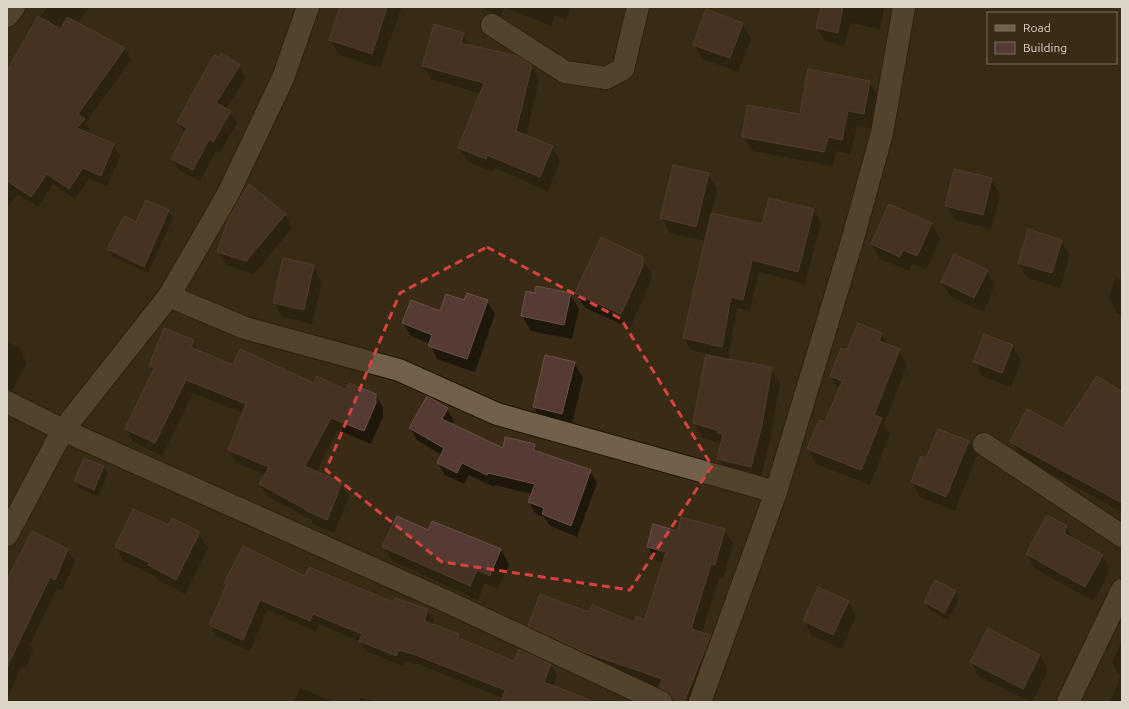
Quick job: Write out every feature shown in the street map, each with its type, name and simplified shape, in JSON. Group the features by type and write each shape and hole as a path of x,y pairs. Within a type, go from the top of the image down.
{"street":[{"path":"7,16 14,7"},
{"path":"7,535 63,430 169,296 228,194 283,78 308,7"},
{"path":"492,24 565,72 606,78 623,69 638,7"},
{"path":"700,702 776,492 882,133 904,7"},
{"path":"169,296 245,328 399,370 497,414 776,492"},
{"path":"7,402 63,430 450,603 661,702"},
{"path":"984,444 1122,536"},
{"path":"1068,702 1122,590"}],"highlighted area":[{"path":"487,247 621,319 712,466 630,590 442,562 326,470 400,293"}],"building":[{"path":"340,7 387,7 372,54 329,40"},
{"path":"821,7 843,7 838,33 816,28"},
{"path":"706,9 743,23 730,58 693,45"},
{"path":"38,16 61,29 67,17 125,48 78,114 85,119 77,128 114,144 101,176 83,168 69,189 47,174 31,197 7,181 7,71"},
{"path":"434,24 464,33 461,43 517,56 532,65 516,131 553,146 540,177 487,155 486,159 458,148 484,83 422,66"},
{"path":"221,53 240,65 216,103 231,111 213,142 209,139 193,170 171,159 187,128 177,122 214,55 219,57"},
{"path":"808,69 870,81 864,114 848,111 842,140 828,137 824,152 742,137 747,105 800,114"},
{"path":"673,165 709,173 696,227 660,218"},
{"path":"954,169 992,178 983,215 945,206"},
{"path":"249,184 286,214 246,261 217,252 229,217"},
{"path":"769,198 814,209 798,272 752,260 743,300 731,297 722,347 683,338 711,213 762,224"},
{"path":"146,200 169,210 144,267 107,249 124,216 136,222"},
{"path":"889,204 932,223 917,256 903,250 900,257 871,244"},
{"path":"1028,229 1062,240 1052,273 1018,263"},
{"path":"601,237 643,257 643,266 621,314 575,293"},
{"path":"954,254 988,270 974,298 941,282"},
{"path":"283,258 314,265 304,310 273,303"},
{"path":"536,286 571,293 564,325 521,316 526,291 535,293"},
{"path":"467,293 488,300 467,359 428,346 432,335 402,323 411,300 440,311 446,294 464,300"},
{"path":"858,323 882,333 879,341 900,349 874,415 882,418 861,470 807,449 819,420 825,422 842,381 830,376 841,348 847,350"},
{"path":"164,328 194,340 191,347 233,365 240,349 314,383 317,376 346,390 349,383 376,394 376,403 364,431 331,418 305,466 342,483 327,520 305,510 259,484 269,467 228,450 246,404 186,380 155,443 125,429 154,368 149,366"},
{"path":"984,334 1013,345 1002,373 973,362"},
{"path":"545,355 575,362 562,414 533,407"},
{"path":"706,355 772,367 762,425 751,467 717,459 723,434 718,433 719,431 693,423"},
{"path":"1097,376 1122,392 1122,503 1010,442 1027,409 1063,428"},
{"path":"427,396 448,408 442,419 503,448 505,437 535,444 534,450 591,470 571,526 542,514 544,508 528,502 535,484 488,473 487,475 462,463 457,473 437,463 444,448 409,428"},
{"path":"938,429 969,441 946,497 911,482 921,456 926,458"},
{"path":"84,458 104,466 94,490 74,481"},
{"path":"133,509 169,525 172,518 200,532 176,580 148,565 150,563 115,547"},
{"path":"1047,515 1067,526 1064,533 1103,555 1085,587 1026,554"},
{"path":"397,516 428,530 432,521 501,549 490,576 477,570 470,586 382,547"},
{"path":"681,517 725,529 715,565 711,564 691,629 711,635 684,702 673,702 671,695 659,687 662,679 584,652 528,626 540,594 589,612 592,605 634,622 636,616 645,619 666,552 647,547 653,524 678,531"},
{"path":"32,531 68,549 55,580 50,577 7,667 7,580"},
{"path":"243,546 305,576 309,567 393,602 395,598 428,609 424,621 459,634 458,638 514,661 519,649 551,664 544,682 590,700 590,702 501,702 505,690 413,654 399,650 396,656 359,641 362,634 313,614 310,621 260,600 243,640 209,625 227,584 224,583"},
{"path":"935,580 956,591 944,613 924,602"},
{"path":"818,587 849,601 833,635 803,621"},
{"path":"988,628 1040,655 1023,689 970,662"}]}
